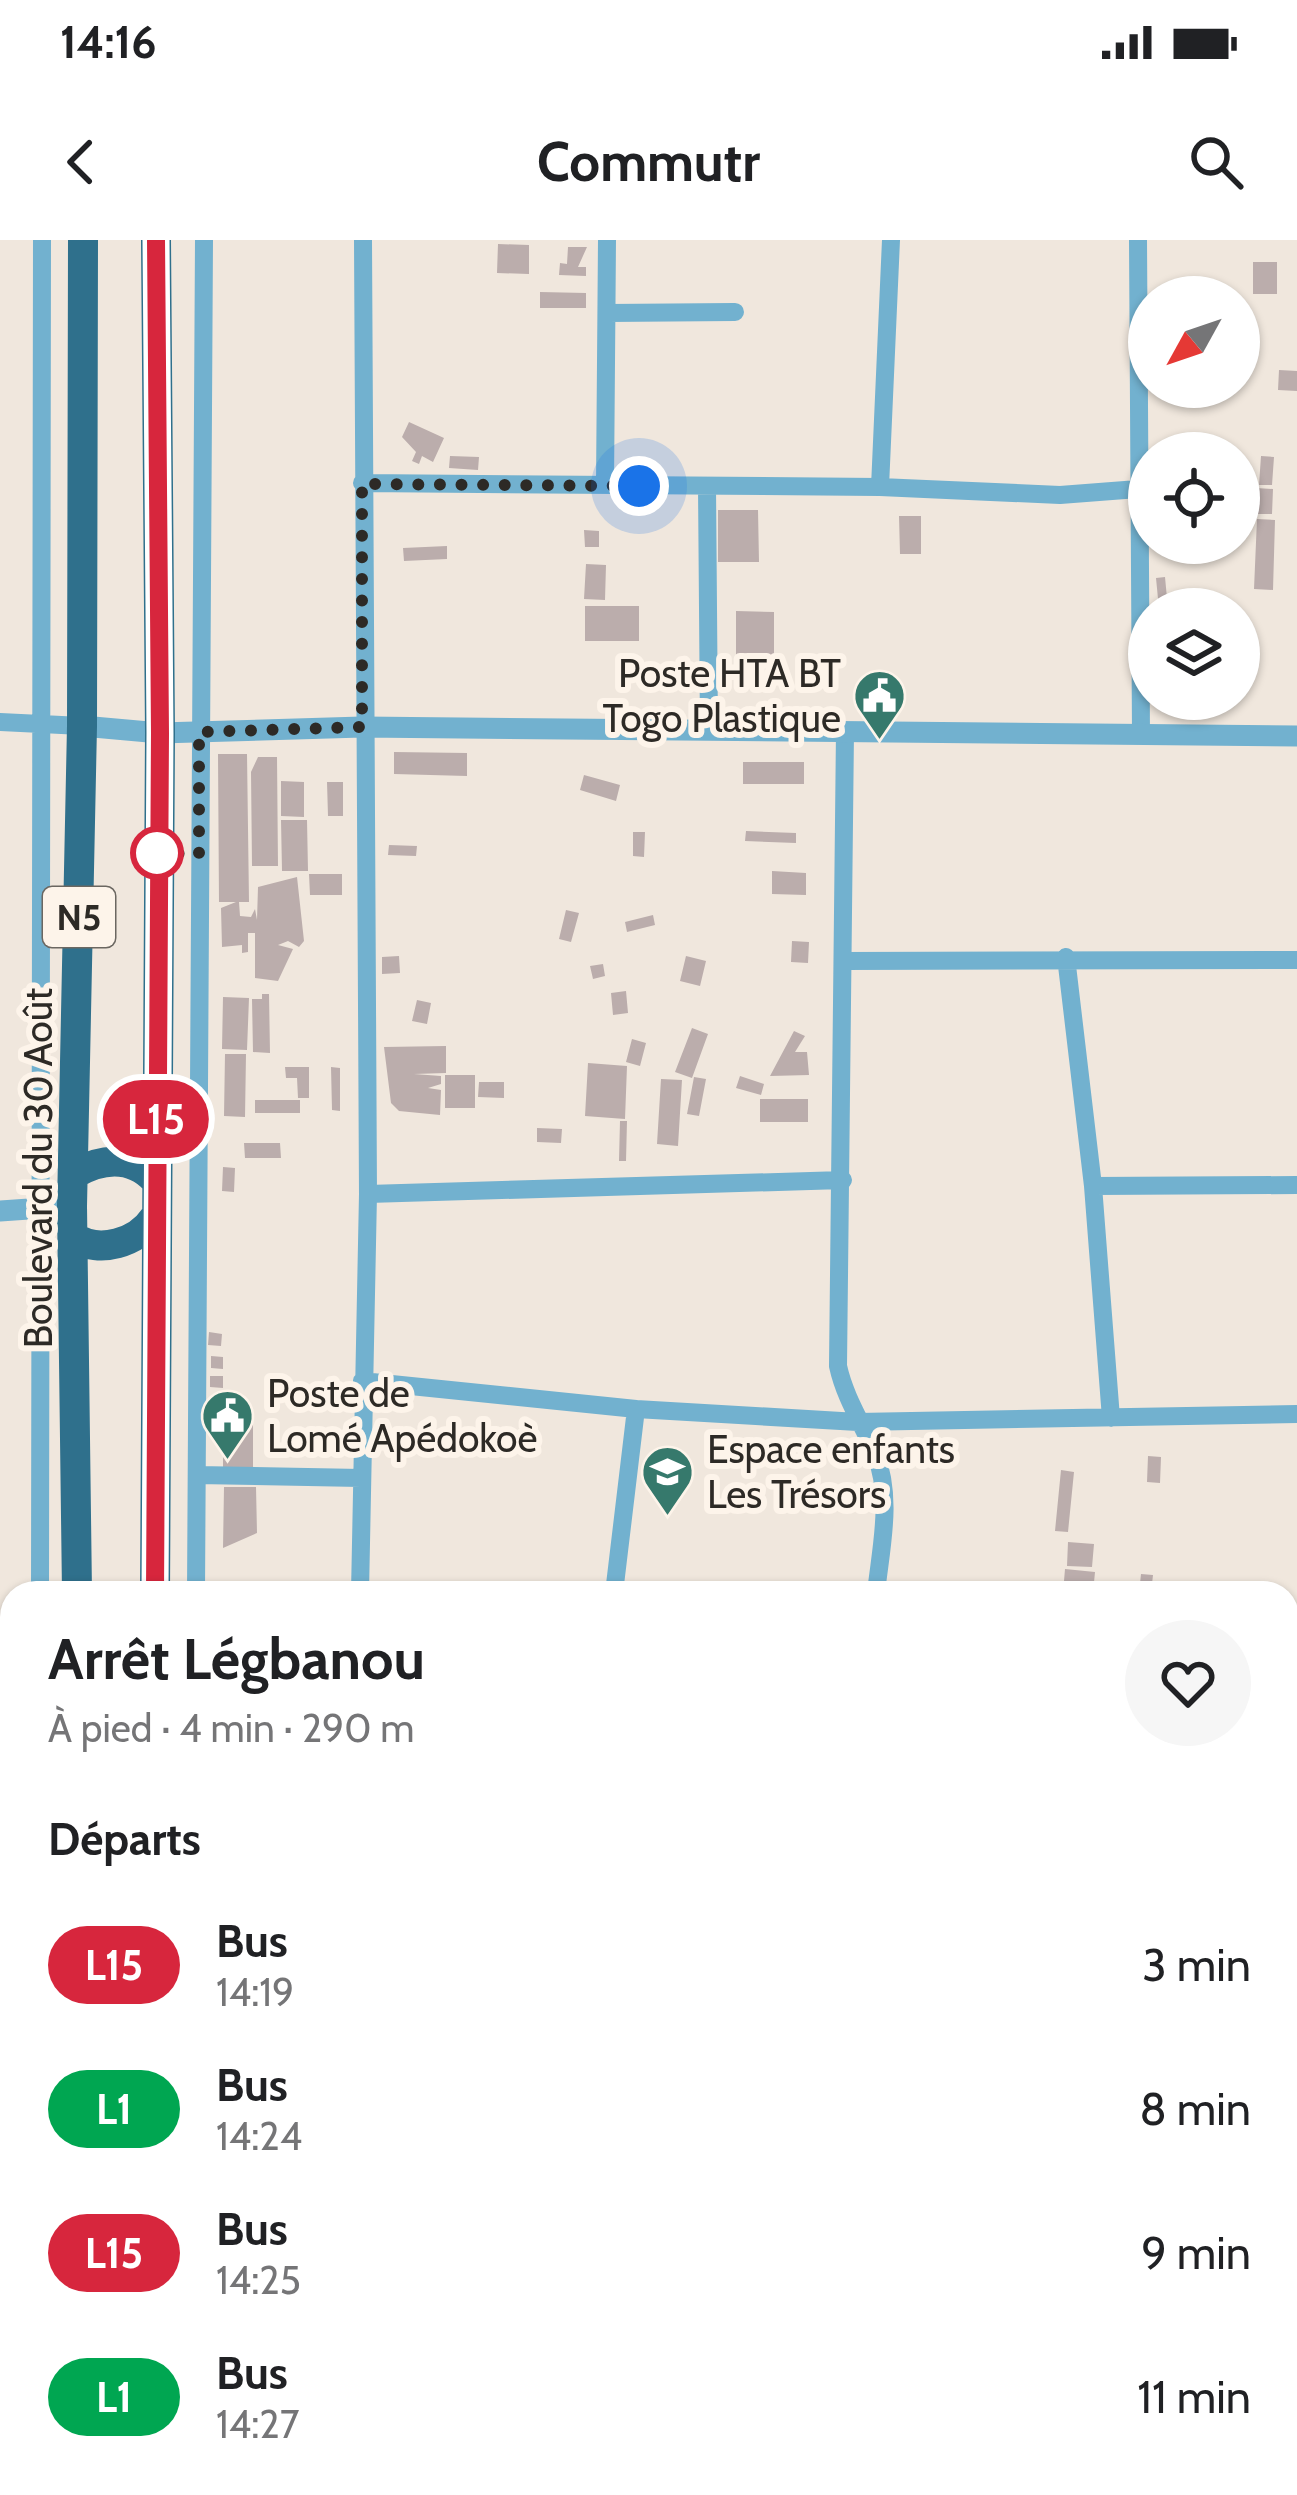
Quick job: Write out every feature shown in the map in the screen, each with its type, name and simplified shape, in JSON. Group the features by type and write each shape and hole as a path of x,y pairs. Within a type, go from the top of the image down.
{"highway":[{"name":"Boulevard du 30 Août","path":"77,1581 66,1206 82,726 83,240"},
{"name":"N5","path":"155,1581 160,733 156,240"},
{"path":"154,1218 139,1236 121,1243 84,1244 66,1206 121,1161 137,1164 155,1180"}],"street":[{"path":"41,1581 66,1206 39,722 42,240"},
{"path":"196,1581 204,240"},
{"path":"360,1581 368,1194 362,727 364,240"},
{"path":"605,485 607,240"},
{"path":"880,487 891,240"},
{"path":"1138,240 1138,432"},
{"path":"607,313 736,312"},
{"path":"362,484 880,487 1060,495 1128,490"},
{"path":"707,486 709,730"},
{"path":"1139,564 1141,734"},
{"path":"0,722 160,733 362,727 1297,736"},
{"path":"845,731 838,1366 874,1450 886,1497 877,1581"},
{"path":"1066,957 1093,1186 1111,1418"},
{"path":"843,961 1297,960"},
{"path":"368,1194 842,1180"},
{"path":"1093,1186 1297,1185"},
{"path":"0,1211 66,1206"},
{"path":"362,1382 636,1409 858,1421 1297,1414"},
{"path":"615,1581 636,1409"},
{"path":"197,1475 361,1478"}],"building":[{"path":"498,244 529,245 529,274 497,273"},
{"path":"568,247 587,247 578,267 586,267 586,276 559,275 560,263 567,264"},
{"path":"1253,262 1277,262 1277,294 1260,294 1260,276 1253,276"},
{"path":"540,292 586,293 586,308 540,308"},
{"path":"1279,370 1297,371 1297,391 1278,390"},
{"path":"409,422 444,438 433,462 422,456 419,464 412,461 416,452 402,437"},
{"path":"450,456 479,457 478,470 449,468"},
{"path":"1261,456 1274,457 1272,485 1260,485"},
{"path":"1260,488 1273,489 1272,514 1260,514"},
{"path":"718,510 758,510 759,562 718,562"},
{"path":"899,516 921,516 921,554 900,554"},
{"path":"1260,519 1275,520 1273,590 1254,588 1255,564 1260,564"},
{"path":"584,530 599,531 599,547 585,547"},
{"path":"447,546 447,559 404,561 403,548"},
{"path":"586,564 606,565 605,600 584,599"},
{"path":"1165,577 1166,588 1157,588 1156,578"},
{"path":"585,606 639,606 639,641 585,641"},
{"path":"736,611 774,612 774,667 736,667"},
{"path":"394,752 467,753 467,776 394,774"},
{"path":"218,754 247,754 249,902 239,902 240,916 251,917 255,909 257,920 258,887 297,877 304,941 299,947 288,941 278,945 293,949 278,981 255,978 255,933 248,933 248,952 242,953 242,945 222,947 221,908 236,902 219,902"},
{"path":"258,757 277,757 278,866 252,866 251,772"},
{"path":"743,762 804,762 804,784 743,784"},
{"path":"584,775 620,785 616,801 580,790"},
{"path":"281,781 304,782 304,817 281,816"},
{"path":"327,782 343,782 343,816 328,816"},
{"path":"281,820 307,820 308,871 282,871"},
{"path":"746,831 796,833 796,843 745,841"},
{"path":"633,832 645,832 644,857 633,856"},
{"path":"389,845 417,846 416,856 388,855"},
{"path":"772,871 806,873 806,895 772,894"},
{"path":"309,874 342,874 342,895 310,895"},
{"path":"566,910 579,913 571,942 559,939"},
{"path":"653,915 655,925 627,932 625,922"},
{"path":"792,941 809,942 808,963 791,962"},
{"path":"399,956 400,973 382,974 382,957"},
{"path":"686,956 706,961 700,986 680,981"},
{"path":"603,964 605,976 593,979 590,966"},
{"path":"626,991 628,1013 613,1015 611,993"},
{"path":"262,994 269,994 270,1053 253,1052 252,999 262,999"},
{"path":"223,997 249,998 247,1050 222,1049"},
{"path":"417,1000 431,1003 427,1024 412,1021"},
{"path":"692,1028 708,1034 692,1078 675,1072"},
{"path":"794,1031 805,1036 795,1052 807,1052 809,1075 770,1076"},
{"path":"632,1039 646,1043 640,1066 626,1062"},
{"path":"446,1046 446,1073 414,1074 441,1076 441,1084 428,1088 441,1090 440,1115 399,1111 391,1103 384,1047"},
{"path":"225,1054 246,1054 245,1117 224,1116"},
{"path":"588,1063 627,1066 625,1119 585,1116"},
{"path":"285,1067 309,1067 309,1098 298,1098 297,1078 286,1078"},
{"path":"331,1067 340,1068 340,1111 332,1110"},
{"path":"445,1075 475,1075 475,1108 445,1108"},
{"path":"740,1076 764,1084 761,1095 736,1088"},
{"path":"694,1077 706,1079 699,1116 687,1114"},
{"path":"661,1079 682,1080 678,1146 657,1144"},
{"path":"479,1082 504,1082 504,1098 478,1097"},
{"path":"760,1099 808,1099 808,1122 760,1122"},
{"path":"255,1100 300,1100 300,1113 255,1113"},
{"path":"620,1121 627,1121 626,1161 619,1161"},
{"path":"537,1128 562,1129 561,1143 537,1142"},
{"path":"244,1143 280,1143 281,1158 245,1158"},
{"path":"223,1167 235,1168 234,1192 222,1191"},
{"path":"209,1332 222,1334 221,1346 208,1345"},
{"path":"211,1356 223,1357 223,1369 211,1368"},
{"path":"210,1376 223,1376 223,1388 210,1387"},
{"path":"212,1396 222,1396 221,1409 211,1409"},
{"path":"223,1409 253,1410 253,1468 223,1468"},
{"path":"1148,1456 1161,1457 1160,1483 1147,1482"},
{"path":"1061,1470 1074,1472 1068,1532 1055,1531"},
{"path":"224,1487 256,1487 257,1533 223,1548"},
{"path":"1068,1542 1094,1544 1092,1567 1067,1566"},
{"path":"1065,1569 1095,1572 1094,1581 1064,1581"}],"bus line":[{"name":"L15","path":"155,1581 154,1218 160,990 156,240"}],"place":[{"name":"Poste HTA BT Togo Plastique","path":"880,741"},
{"name":"Poste de Lomé Apédokoè","path":"228,1461"},
{"name":"Espace enfants Les Trésors","path":"668,1517"}],"route":[{"path":"157,853 199,854 199,732 362,727 362,484 639,486"}]}
